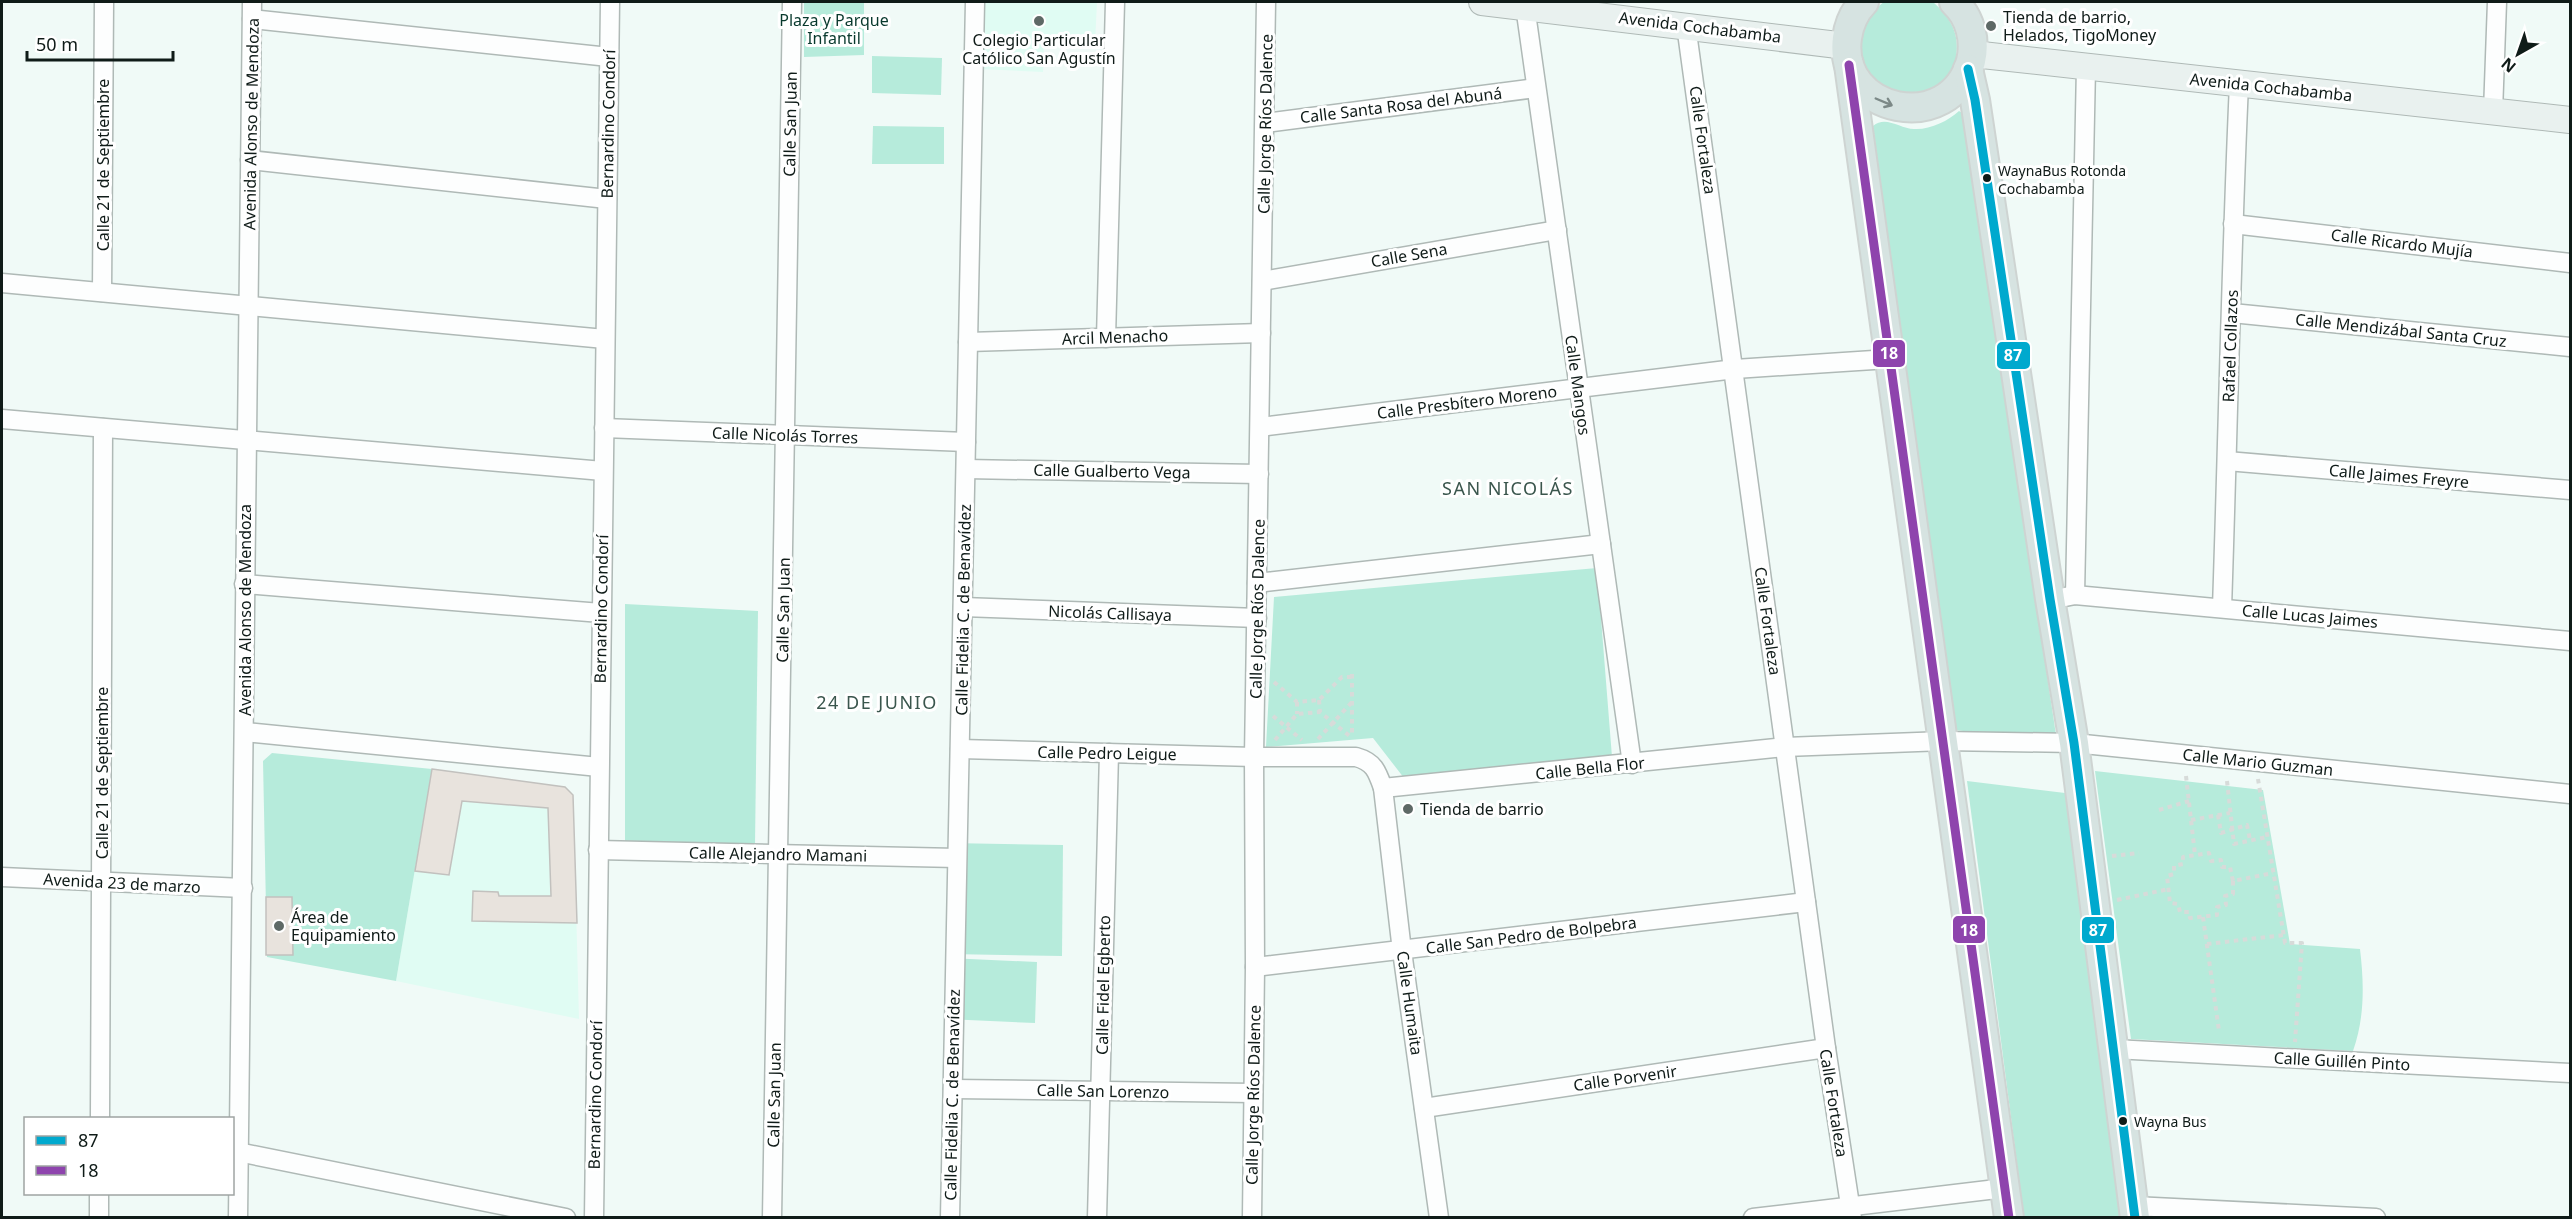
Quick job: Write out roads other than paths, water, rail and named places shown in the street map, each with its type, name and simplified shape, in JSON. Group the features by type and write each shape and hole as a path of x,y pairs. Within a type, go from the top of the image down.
{"main road":[{"name":"Avenida Cochabamba","path":"1482,2 1686,25 1847,35"},
{"path":"1864,2 1858,8 1847,35 1889,359 2009,1218"},
{"path":"1958,4 1971,30 1970,62 1975,100 2062,597 2074,743 2135,1212"},
{"path":"1847,35 1859,83 1873,97 1903,108 1919,108 1949,95 1960,83 1970,62"},
{"name":"Avenida Cochabamba","path":"1970,62 2086,67 2571,120"}],"street":[{"name":"Calle 21 de Septiembre","path":"102,292 104,2"},
{"name":"Bernardino Condorí","path":"594,1218 610,2"},
{"name":"Calle San Juan","path":"772,1218 792,2"},
{"name":"Calle Fidelia C. de Benavídez","path":"950,1218 975,2"},
{"path":"1106,338 1115,2"},
{"name":"Calle Jorge Ríos Dalence","path":"1252,1218 1255,967 1254,757 1266,2"},
{"path":"2493,112 2497,2"},
{"name":"Calle Mangos","path":"1525,6 1632,764"},
{"path":"252,10 609,57"},
{"name":"Avenida Alonso de Mendoza","path":"238,1218 252,10"},
{"name":"Calle Fortaleza","path":"1686,25 1735,369 1826,1048 1851,1212"},
{"path":"2062,597 2086,67"},
{"name":"Rafael Collazos","path":"2222,608 2233,224 2240,84"},
{"name":"Calle Santa Rosa del Abuná","path":"1265,123 1536,88"},
{"path":"250,160 607,199"},
{"name":"Calle Ricardo Mujía","path":"2233,224 2571,263"},
{"name":"Calle Sena","path":"1262,281 1557,230"},
{"path":"2,283 605,339"},
{"name":"Calle Mendizábal Santa Cruz","path":"2232,313 2571,347"},
{"name":"Arcil Menacho","path":"968,342 1261,333"},
{"name":"Calle Presbítero Moreno","path":"1260,427 1735,369 1889,359"},
{"path":"2,419 603,471"},
{"name":"Calle 21 de Septiembre","path":"100,1117 104,428"},
{"name":"Calle Nicolás Torres","path":"604,428 966,442"},
{"name":"Calle Jaimes Freyre","path":"2227,461 2571,490"},
{"name":"Calle Gualberto Vega","path":"966,469 1259,474"},
{"path":"1257,583 1601,544"},
{"path":"244,584 601,613"},
{"name":"Calle Lucas Jaimes","path":"2062,597 2222,608 2571,640"},
{"name":"Nicolás Callisaya","path":"963,607 1257,618"},
{"path":"245,732 599,767"},
{"name":"Calle Mario Guzman","path":"1944,741 2074,743 2571,794"},
{"name":"Calle Bella Flor","path":"1383,788 1785,747 1944,741"},
{"name":"Calle Pedro Leigue","path":"960,749 1254,757"},
{"name":"Calle Fidel Egberto","path":"1097,1218 1109,753"},
{"path":"1254,757 1356,757 1368,760 1376,768 1383,788"},
{"name":"Calle Humaita","path":"1383,788 1402,951 1425,1108 1438,1218"},
{"name":"Calle Alejandro Mamani","path":"598,850 957,858"},
{"name":"Avenida 23 de marzo","path":"2,877 243,888"},
{"name":"Calle San Pedro de Bolpebra","path":"1255,967 1806,902"},
{"name":"Calle Porvenir","path":"1425,1108 1826,1048"},
{"name":"Calle Guillén Pinto","path":"2114,1049 2571,1072"},
{"name":"Calle San Lorenzo","path":"952,1089 1253,1093"},
{"path":"238,1152 566,1218"},
{"path":"1753,1218 1851,1212 2005,1188"},
{"path":"99,1195 99,1218"},
{"path":"2135,1212 2376,1218"}],"place":[{"name":"Colegio Particular Católico San Agustín","path":"1039,21"},
{"name":"Tienda de barrio, Helados, TigoMoney","path":"1991,26"},
{"name":"WaynaBus Rotonda Cochabamba","path":"1987,178"},
{"name":"Tienda de barrio","path":"1408,809"},
{"name":"Área de Equipamiento","path":"279,926"},
{"name":"Wayna Bus","path":"2123,1121"}],"district":[{"name":"SAN NICOLÁS","path":"1508,488"},
{"name":"24 DE JUNIO","path":"877,702"}],"park label":[{"name":"Plaza y Parque Infantil","path":"834,29"}]}
